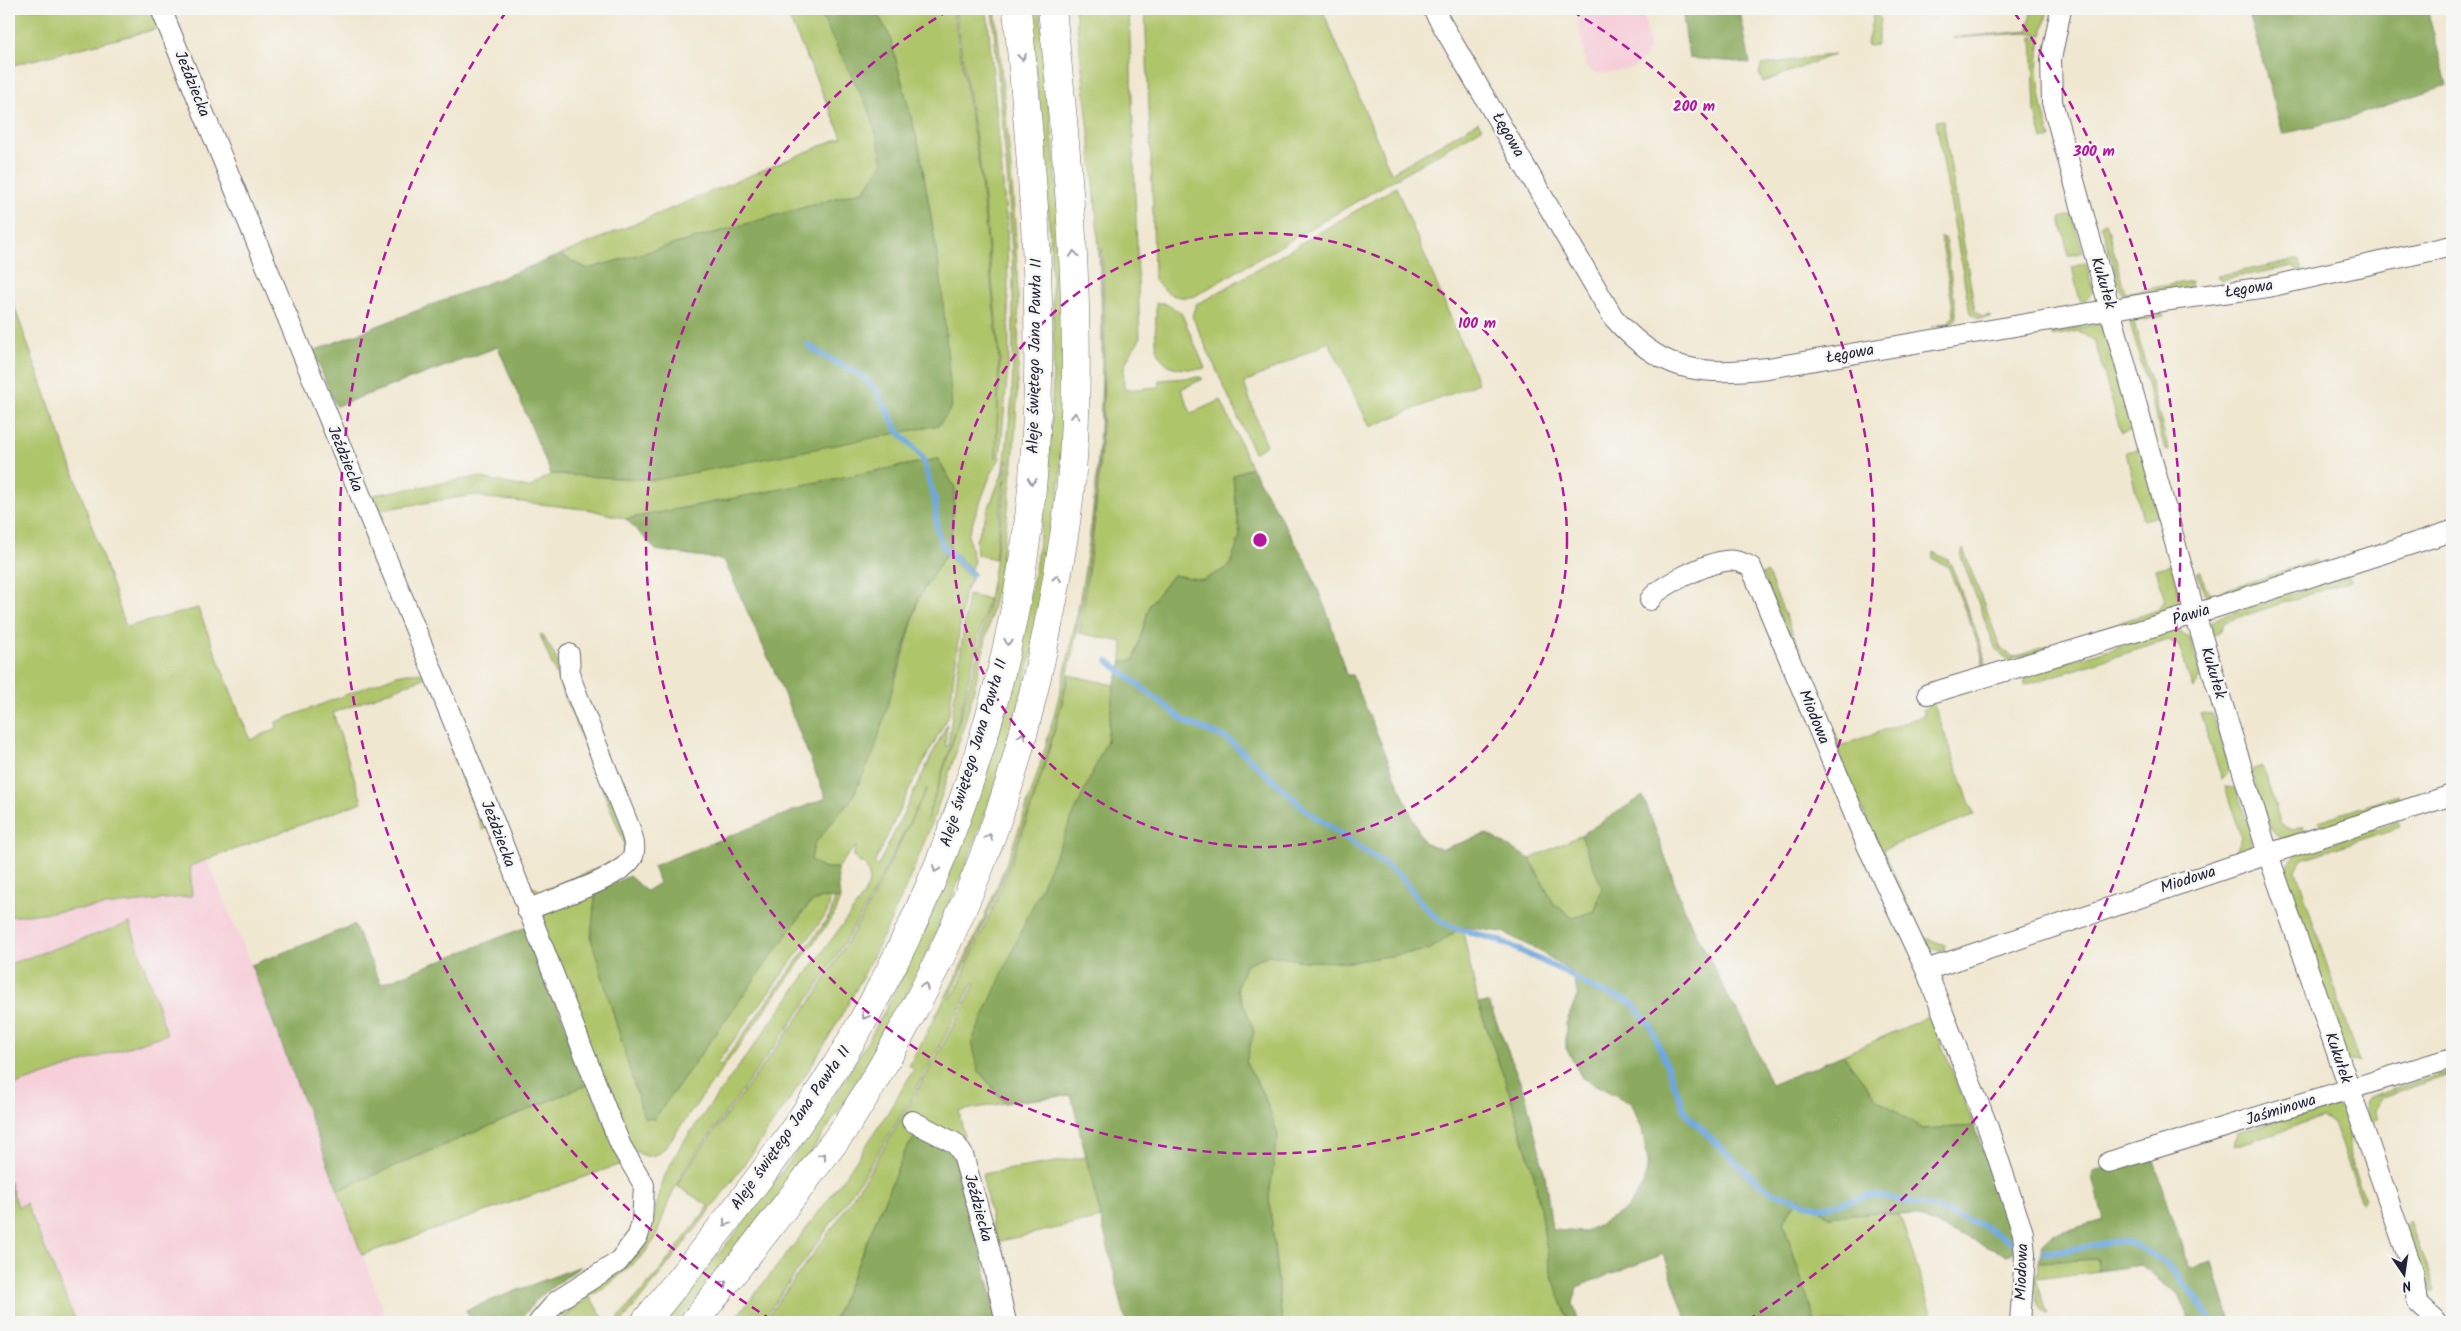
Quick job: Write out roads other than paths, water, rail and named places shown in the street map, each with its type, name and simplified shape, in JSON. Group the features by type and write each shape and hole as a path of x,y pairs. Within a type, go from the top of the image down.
{"highway":[{"name":"Aleje świętego Jana Pawła II","path":"645,1322 720,1231 804,1115 867,1013 913,922 943,853 991,711 1008,644 1026,540 1035,443 1037,281 1028,117 1017,9"},
{"path":"694,1322 748,1255 848,1123 910,1017 948,941 979,865 1009,783 1026,721 1044,650 1062,546 1074,444 1077,351 1075,278 1052,9"}],"street":[{"name":"Jeździecka","path":"161,9 488,806 606,1112 644,1185 642,1222 638,1236 629,1250 602,1273 577,1286 557,1301 539,1322"},
{"name":"Łęgowa","path":"1433,9 1604,302 1627,333 1642,347 1659,357 1696,369 1740,371 1798,363 2111,309 2268,287 2452,246"},
{"name":"Kukułek","path":"2061,9 2051,59 2050,81 2052,102 2195,614 2268,854 2348,1090 2414,1271 2417,1302 2436,1320"},
{"name":"Pawia","path":"1928,694 2195,614 2452,531"},
{"name":"Miodowa","path":"1650,600 1664,586 1723,561 1744,562 1751,566 1867,845 1926,970 1987,1125 2023,1233 2025,1255 2020,1322"},
{"path":"527,910 611,877 626,866 633,855 634,848 630,829 570,676 569,654"},
{"name":"Miodowa","path":"1926,970 2268,854 2452,795"},
{"name":"Jaśminowa","path":"2108,1162 2452,1058"},
{"name":"Jeździecka","path":"912,1121 954,1143 963,1155 981,1218 1006,1322"}],"waterway":[{"path":"808,345 822,355 861,375 877,391 898,431 922,457 935,500 937,531 943,547 972,574"},
{"path":"1108,661 1186,722 1228,739 1306,810 1401,876 1422,904 1439,920 1455,928 1498,940 1561,970 1596,990 1630,1001 1651,1026 1686,1114 1747,1173 1772,1192 1821,1208 1872,1195 1930,1206 1981,1225 2012,1242"},
{"path":"2043,1252 2069,1250 2111,1242 2126,1243 2141,1248 2170,1268 2204,1309 2211,1322"}]}
